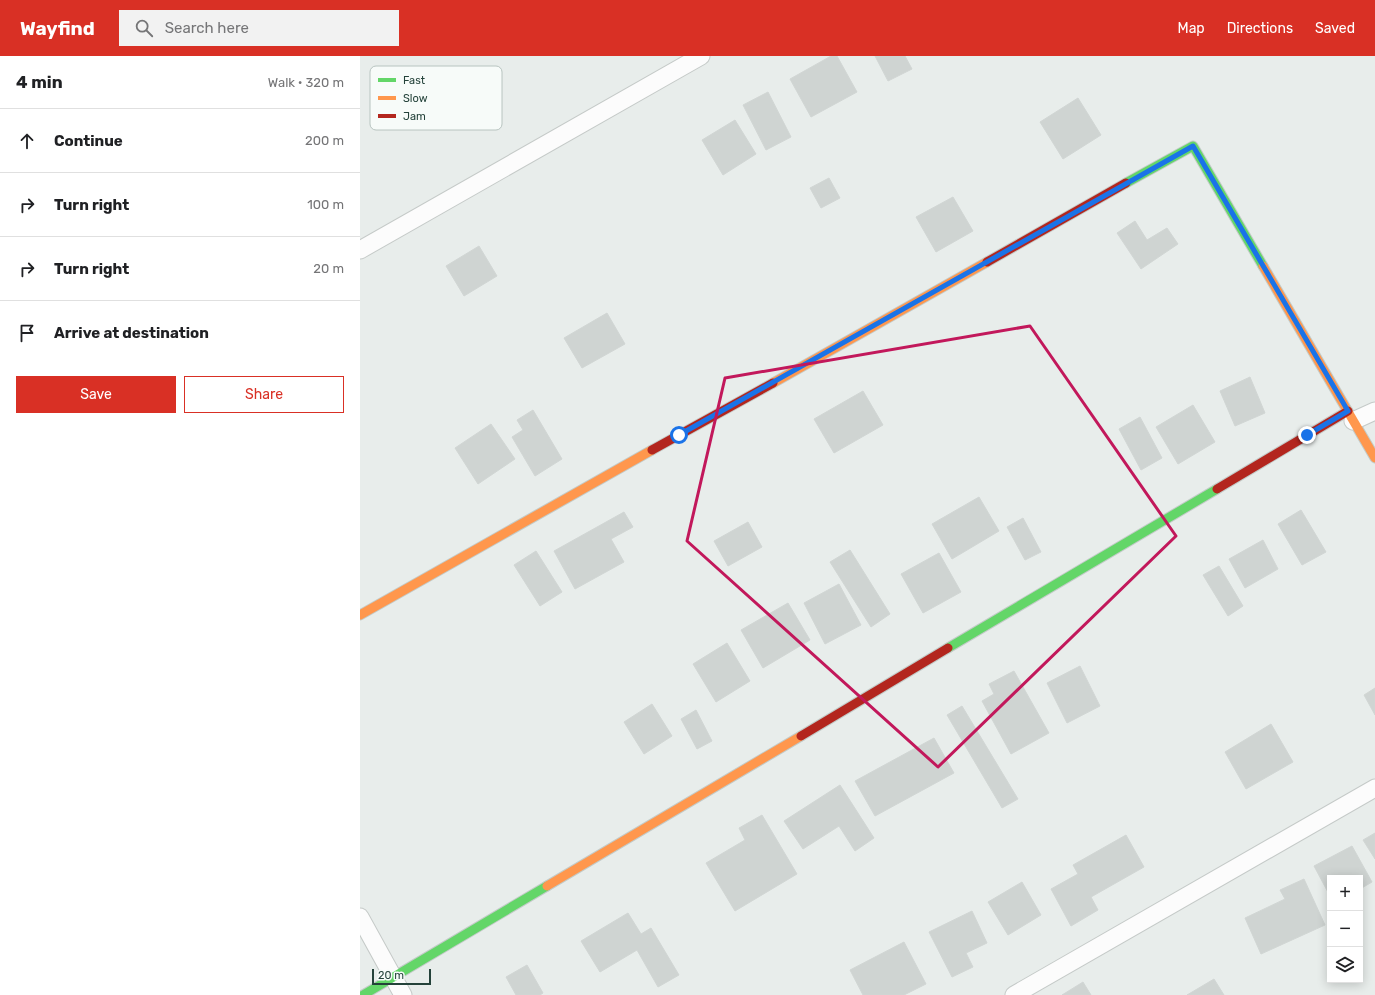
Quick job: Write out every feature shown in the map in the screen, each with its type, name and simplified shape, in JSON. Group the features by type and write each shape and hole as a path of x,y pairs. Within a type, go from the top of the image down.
{"street":[{"path":"360,250 700,56"},
{"path":"360,615 1193,146 1375,458"},
{"path":"363,995 1350,416 1375,411"},
{"path":"1014,995 1375,788"},
{"path":"360,917 403,995"}],"highlighted area":[{"path":"1030,326 1176,536 938,767 687,541 725,378"}],"building":[{"path":"831,56 837,56 857,92 811,117 790,79"},
{"path":"875,56 905,56 912,69 888,81"},
{"path":"768,92 791,137 766,150 743,105"},
{"path":"1078,98 1101,135 1063,159 1040,122"},
{"path":"735,120 756,154 723,175 702,140"},
{"path":"829,178 840,198 821,208 810,188"},
{"path":"953,197 973,231 936,252 916,217"},
{"path":"1135,221 1147,240 1167,228 1178,244 1141,269 1117,233"},
{"path":"479,246 497,276 464,296 446,266"},
{"path":"607,313 625,344 582,368 564,338"},
{"path":"1250,377 1265,413 1235,426 1220,391"},
{"path":"863,391 883,425 834,453 814,419"},
{"path":"1193,405 1215,442 1178,464 1156,427"},
{"path":"533,410 562,459 535,476 512,437 523,430 517,420"},
{"path":"1140,417 1162,458 1141,470 1119,429"},
{"path":"491,424 515,459 478,484 455,448"},
{"path":"979,497 999,531 952,559 932,524"},
{"path":"1301,510 1326,552 1302,565 1278,524"},
{"path":"624,512 633,527 611,539 624,562 575,589 554,551"},
{"path":"1023,518 1041,552 1025,560 1007,527"},
{"path":"748,522 762,547 728,566 714,541"},
{"path":"1263,540 1278,569 1245,588 1229,559"},
{"path":"850,550 890,614 871,627 830,562"},
{"path":"536,551 562,592 540,606 514,565"},
{"path":"939,553 961,592 923,613 901,574"},
{"path":"1219,566 1243,606 1228,616 1203,575"},
{"path":"839,584 861,625 825,644 804,603"},
{"path":"788,603 810,640 763,668 741,630"},
{"path":"727,643 750,681 716,702 693,664"},
{"path":"1080,666 1100,706 1067,723 1047,683"},
{"path":"1014,671 1049,733 1011,754 982,701 994,694 989,684"},
{"path":"1375,688 1375,715 1364,695"},
{"path":"652,704 672,736 644,754 624,722"},
{"path":"962,706 1018,799 1002,808 947,715"},
{"path":"696,710 712,741 697,749 681,719"},
{"path":"1271,724 1293,762 1246,789 1225,752"},
{"path":"934,738 954,773 875,816 855,781"},
{"path":"840,785 874,838 855,851 839,826 803,849 784,821"},
{"path":"762,815 797,874 735,911 706,863 745,840 739,828"},
{"path":"1375,833 1375,859 1363,840"},
{"path":"1126,835 1144,867 1091,897 1098,910 1071,926 1051,889 1078,874 1073,865"},
{"path":"1352,846 1372,882 1363,887 1363,875 1327,875 1327,890 1314,866"},
{"path":"1304,879 1325,925 1261,954 1245,918 1285,899 1280,890"},
{"path":"1022,882 1041,915 1008,935 988,902"},
{"path":"972,911 987,943 966,953 973,967 952,977 929,932"},
{"path":"628,913 641,934 651,928 679,975 658,987 637,950 600,972 581,941"},
{"path":"904,942 926,984 904,995 863,995 850,970"},
{"path":"527,965 543,993 540,995 516,995 506,977"},
{"path":"1214,979 1224,995 1187,995"},
{"path":"1083,982 1091,995 1062,995"}],"traffic: fast":[{"path":"1126,183 1193,146 1263,266"},
{"path":"948,648 1217,489"},
{"path":"363,995 547,886"}],"traffic: slow":[{"path":"773,383 987,262"},
{"path":"1263,266 1375,458"},
{"path":"360,615 652,450"},
{"path":"547,886 801,736"}],"traffic: jam":[{"path":"987,262 1126,183"},
{"path":"652,450 773,383"},
{"path":"1217,489 1348,411"},
{"path":"801,736 948,648"}],"route":[{"path":"679,435 1193,146 1348,411 1307,435"}]}
